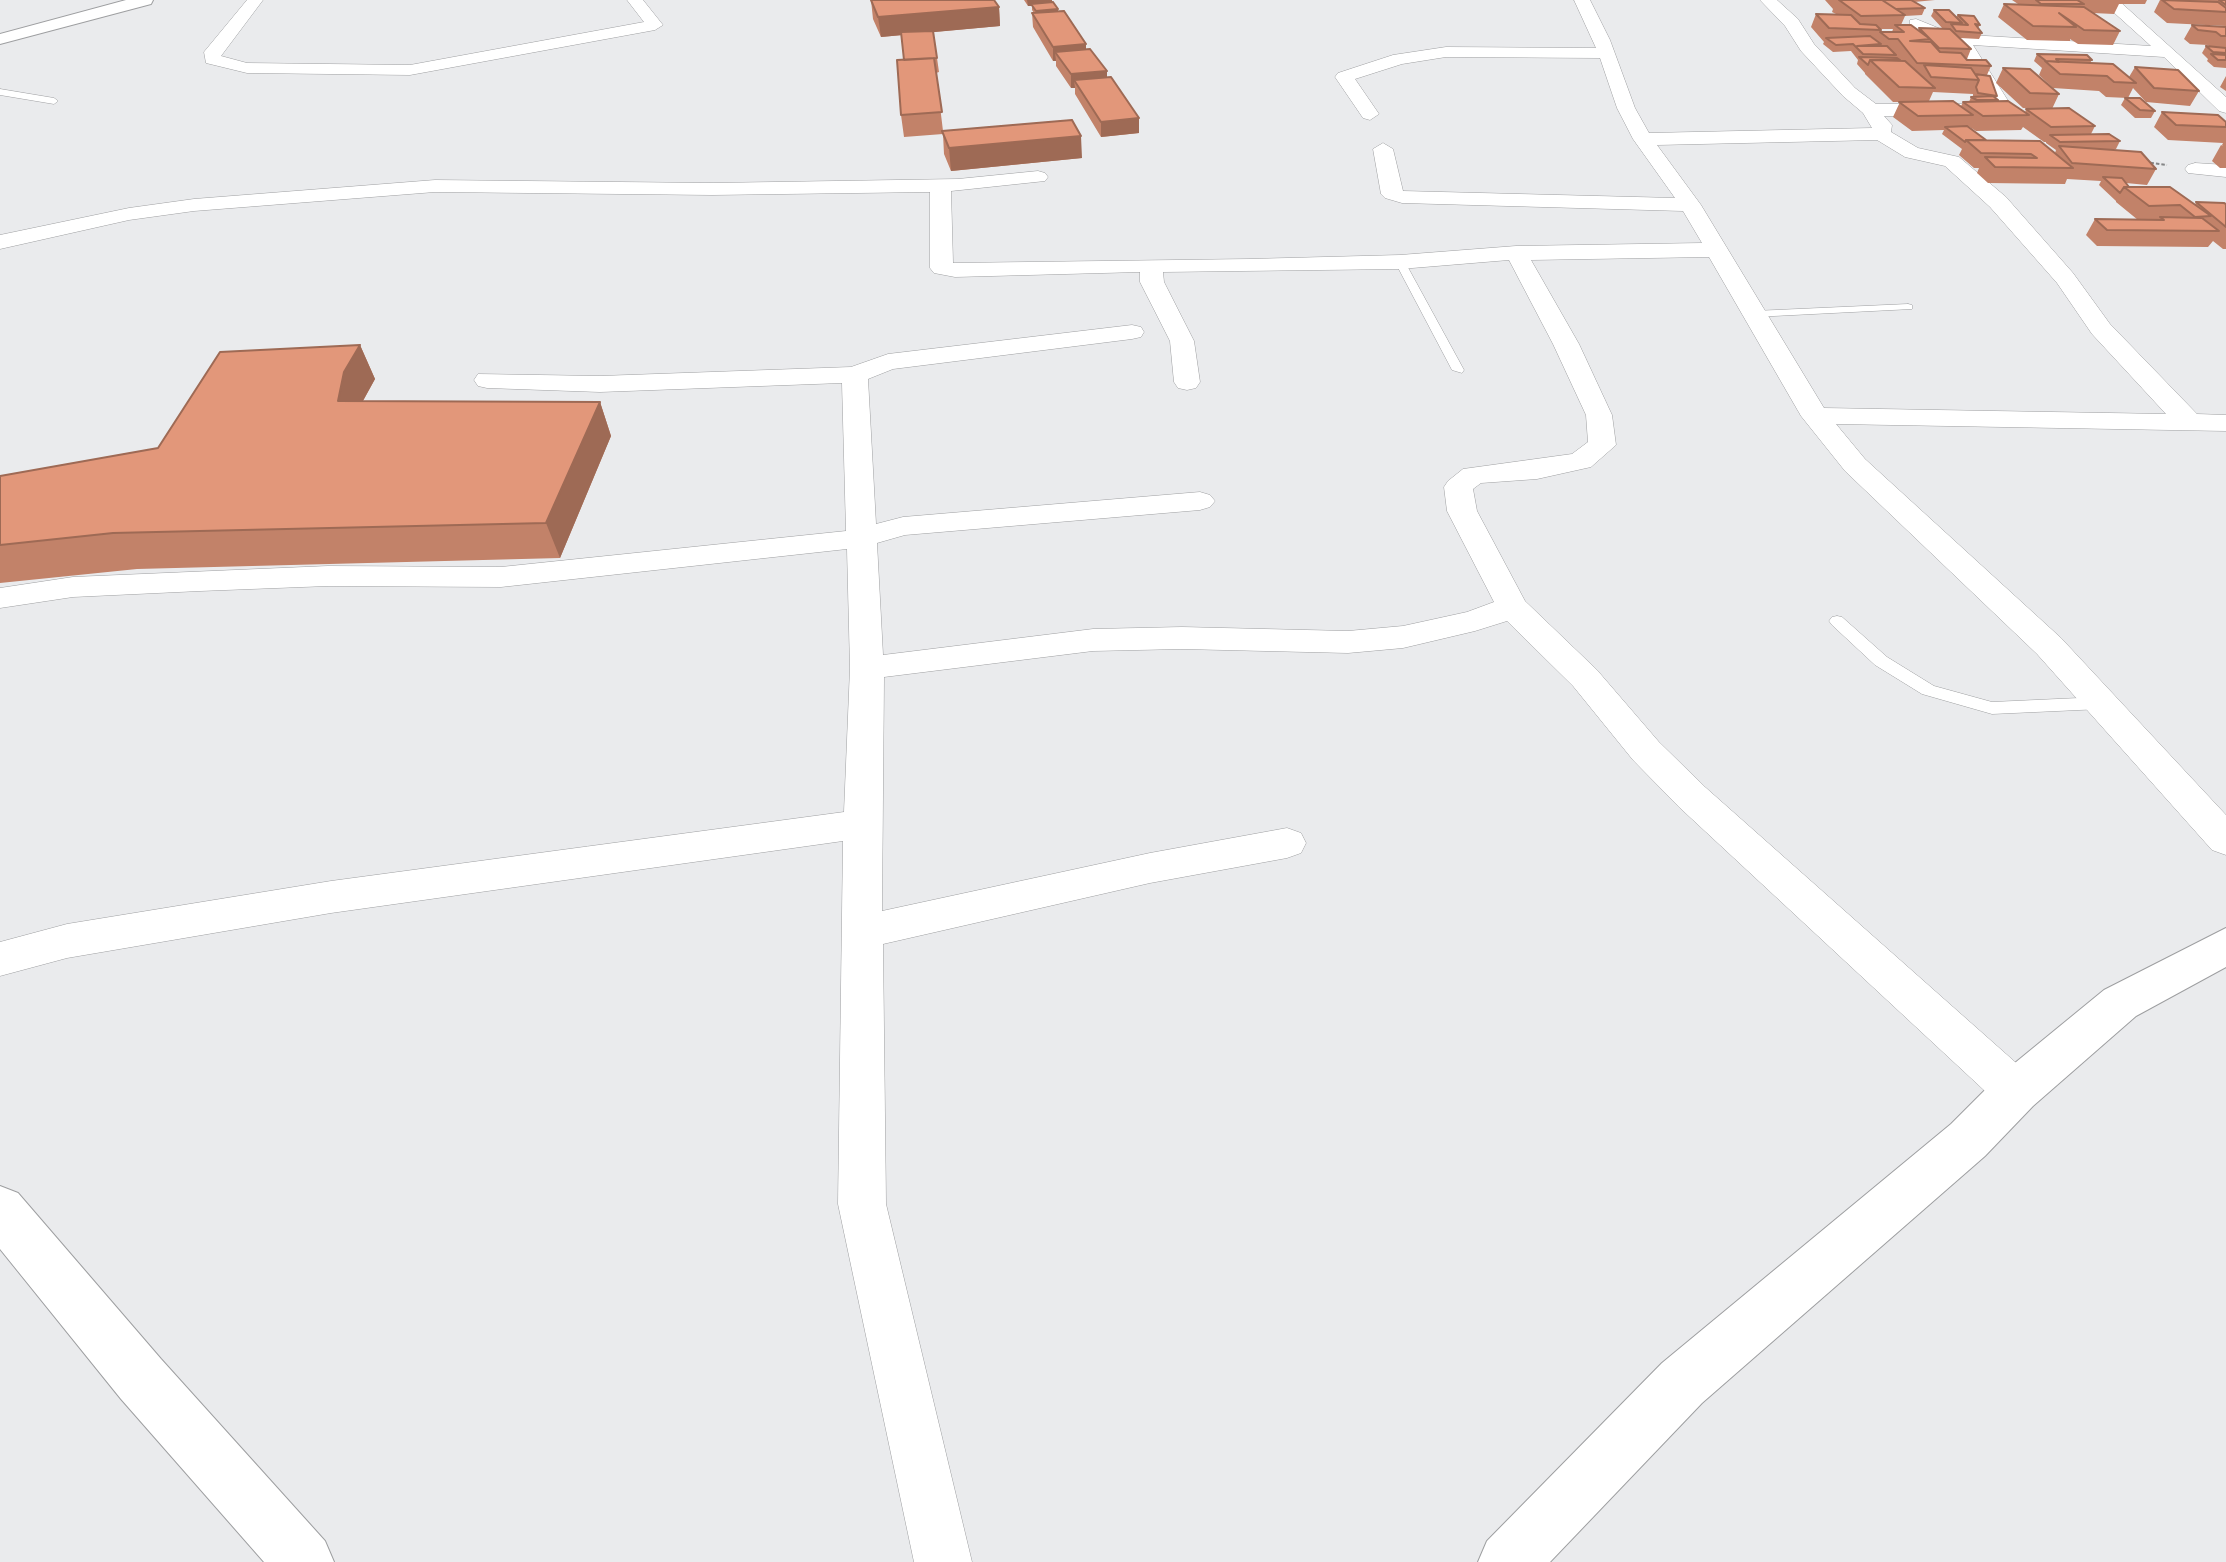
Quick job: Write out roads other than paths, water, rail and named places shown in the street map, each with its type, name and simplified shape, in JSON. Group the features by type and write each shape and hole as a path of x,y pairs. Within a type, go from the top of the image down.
{"main road":[{"path":"0,39 145,0"},
{"path":"1508,1562 1682,1383 1968,1140 2016,1091 2120,1003 2226,946"},
{"path":"0,1210 141,1379 304,1562"}],"street":[{"path":"255,0 213,52 212,60 247,68 410,70 655,25 634,6"},
{"path":"274,0 239,43 234,54 238,58 341,61 395,52"},
{"path":"1582,0 1607,53 1626,108 1643,139 1690,205 1815,416 1855,465 2049,646 2226,840"},
{"path":"1768,0 1792,23 1807,47 1849,92 1874,111 1884,130 1881,134"},
{"path":"2108,0 2169,52 2226,107"},
{"path":"1874,111 1981,112 2003,107 1975,58 1964,45 1916,24"},
{"path":"1954,39 2169,52"},
{"path":"1370,114 1344,77 1399,59 1446,52 1607,53"},
{"path":"1643,139 1881,134 1912,153 1952,161 1968,172 2065,278 2101,329 2190,423"},
{"path":"1383,149 1392,194 1402,197 1690,205"},
{"path":"2195,169 2226,171"},
{"path":"0,242 129,214 194,205 435,186 712,189 940,185 1038,177"},
{"path":"940,185 942,268 955,270 1400,262 1516,253 1715,250"},
{"path":"1516,253 1566,344 1599,415 1602,445 1581,461 1537,470 1473,475 1458,486 1462,511 1512,607 1585,678 1646,751 1692,797 2016,1091"},
{"path":"1151,265 1152,282 1182,341 1187,382"},
{"path":"487,380 600,384 855,375 888,362 1132,332"},
{"path":"855,375 867,668 862,824 862,1204 930,1515 943,1562"},
{"path":"1815,416 2226,423"},
{"path":"0,598 73,587 328,576 501,577 862,538 903,526 1200,501"},
{"path":"867,668 1093,640 1348,642 1403,637 1475,621 1512,607"},
{"path":"0,959 67,940 331,897 705,843 862,824"},
{"path":"862,932 1136,871 1287,843"}],"lane":[{"path":"0,92 54,101"},
{"path":"1400,262 1458,370"},
{"path":"1754,314 1908,307"},
{"path":"1837,621 1881,661 1927,690 1992,708 2101,703"}]}
